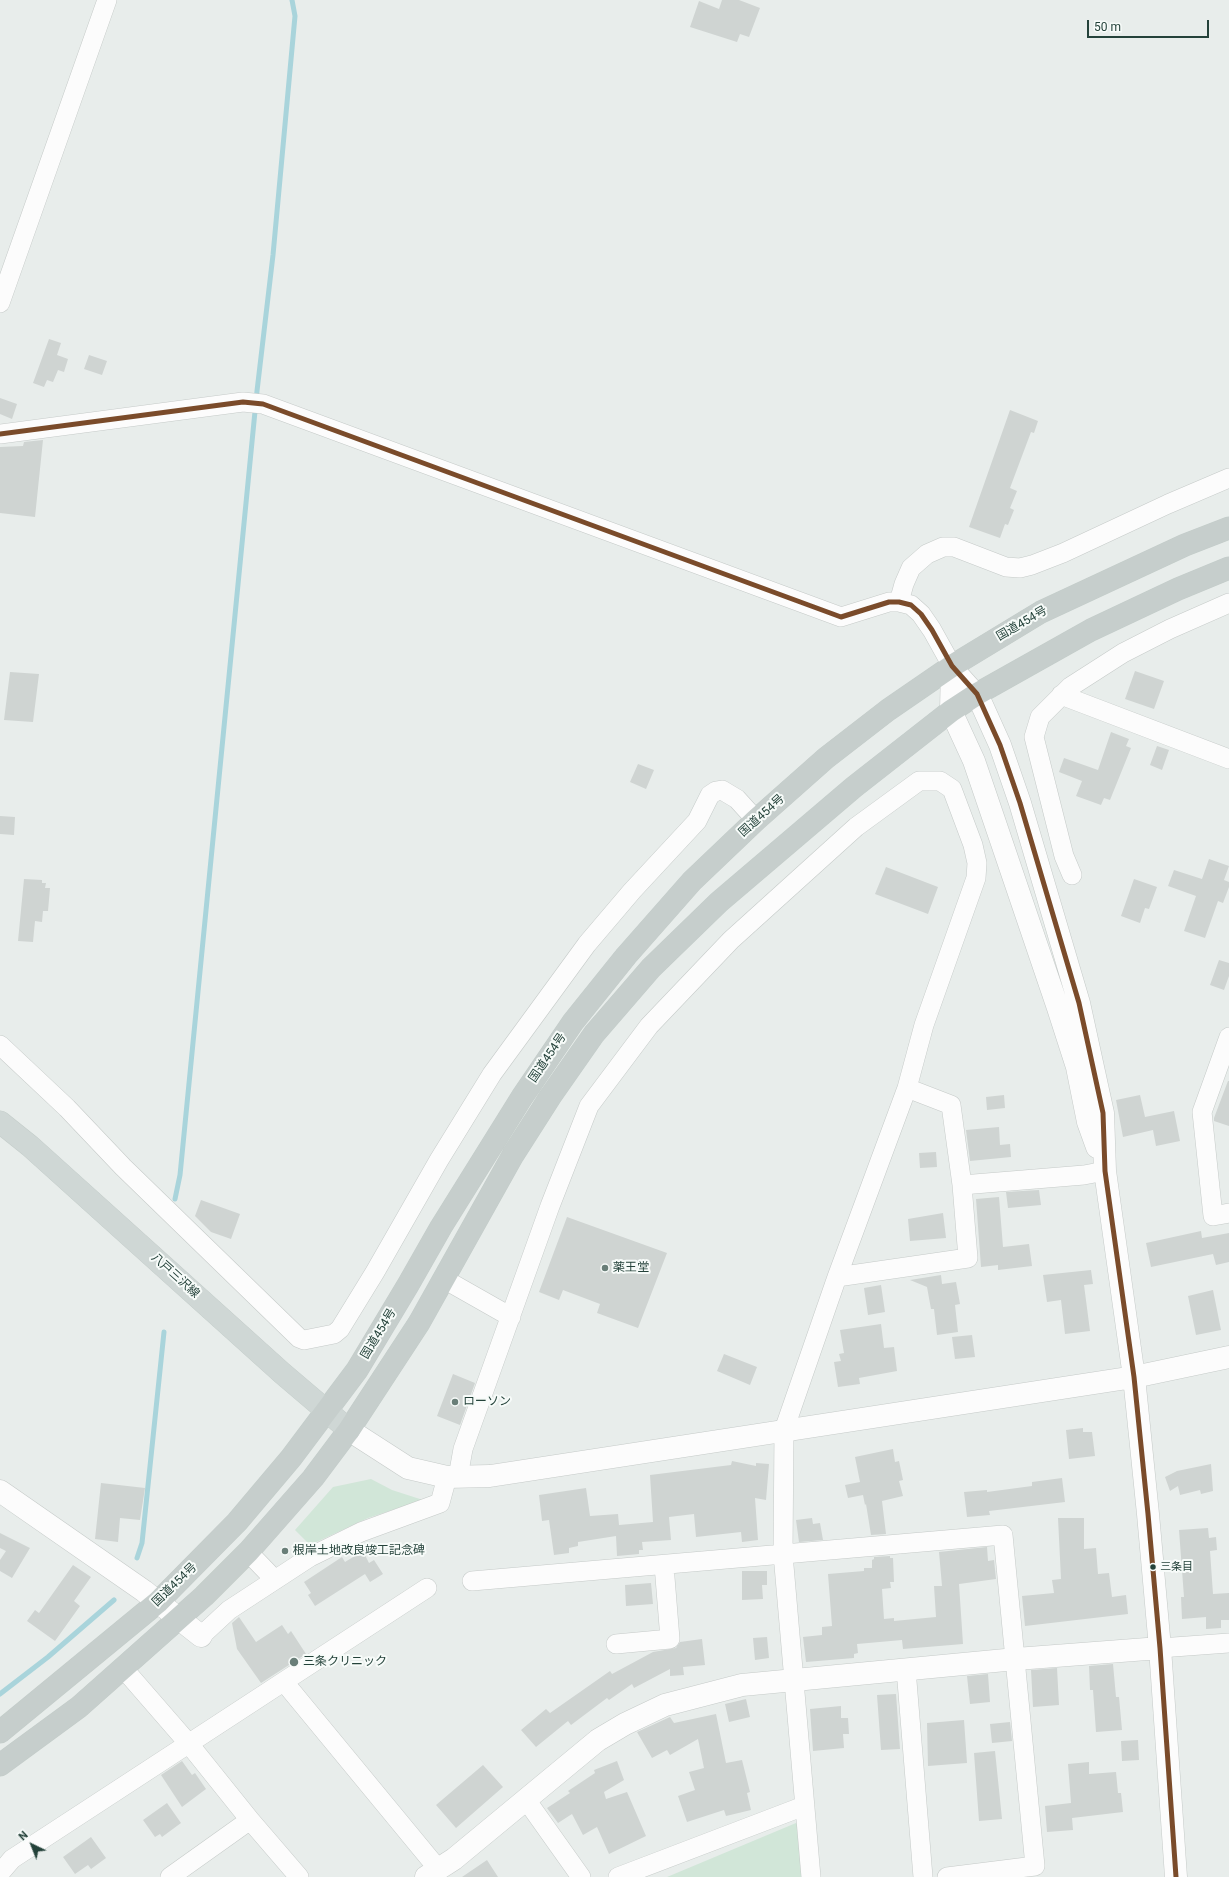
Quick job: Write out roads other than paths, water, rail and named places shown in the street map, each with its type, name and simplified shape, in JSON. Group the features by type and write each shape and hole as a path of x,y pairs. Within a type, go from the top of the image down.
{"highway":[{"name":"国道454号","path":"0,1732 158,1602 237,1522 291,1458 327,1412 357,1370 408,1286 441,1227 518,1103 573,1022 626,956 692,881 756,820 826,758 888,710 952,666 1041,612 1185,545 1229,528"},
{"name":"国道454号","path":"0,1765 79,1707 180,1618 248,1552 313,1478 349,1430 419,1323 513,1155 550,1097 594,1034 651,968 719,902 781,847 860,782 951,711 977,694 1091,630 1178,589 1229,568"}],"main road":[{"name":"八戸三沢線","path":"0,1122 77,1187 327,1412 349,1430"}],"street":[{"path":"0,303 106,0"},
{"path":"0,434 243,402 263,404 841,617 889,602 899,602 911,605 921,614 932,630 952,666 977,694 1000,745 1020,803 1079,1002 1103,1113 1104,1171 1134,1377 1160,1648 1176,1877"},
{"path":"899,602 904,584 911,568 928,554 943,547 954,547 1006,567 1020,568 1064,553 1168,504 1229,478"},
{"path":"1072,875 1064,856 1034,737 1040,717 1061,695 1123,653 1229,603"},
{"path":"952,666 951,711 974,761 1058,1008 1077,1068 1088,1122 1104,1171"},
{"path":"1061,695 1229,759"},
{"path":"0,1491 158,1602 201,1636 229,1610 310,1557 361,1532 440,1503 463,1449 550,1206 589,1106 650,1026 731,940 856,827 919,781 940,781 952,790 973,845 977,863 976,878 924,1025 907,1088 837,1277 784,1430 783,1554 811,1877"},
{"path":"0,1045 67,1108 123,1167 299,1338 304,1340 334,1334 340,1329 375,1272 439,1160 492,1074 587,944 632,891 697,821 710,795 716,791 722,790 737,799 756,820"},
{"path":"1229,1037 1222,1074 1202,1112 1213,1216 1229,1213"},
{"path":"837,1277 968,1258 962,1186 951,1105 907,1088"},
{"path":"962,1186 1084,1175 1104,1171"},
{"path":"444,1279 511,1317"},
{"path":"349,1430 408,1468 452,1477 490,1476 1134,1377 1229,1357"},
{"path":"472,1581 1003,1535 1035,1866 947,1877"},
{"path":"248,1552 275,1580"},
{"path":"616,1644 670,1639 664,1565"},
{"path":"0,1873 12,1859 427,1588"},
{"path":"284,1682 432,1873 526,1801 567,1764 598,1740 625,1724 665,1705 742,1685 794,1679 1016,1658 1229,1643"},
{"path":"124,1668 299,1877"},
{"path":"906,1669 923,1877"},
{"path":"526,1801 581,1877"},
{"path":"618,1877 804,1806"},
{"path":"170,1877 250,1820"}],"waterway":[{"path":"175,1199 180,1175 257,391 273,255 295,16 292,0"},
{"path":"137,1558 142,1543 164,1332"},
{"path":"0,1694 48,1657 114,1600"}],"place":[{"name":"薬王堂","path":"605,1268"},
{"name":"ローソン","path":"455,1402"},
{"name":"根岸土地改良竣工記念碑","path":"285,1551"},
{"name":"三条目","path":"1153,1567"},
{"name":"三条クリニック","path":"294,1662"}]}
